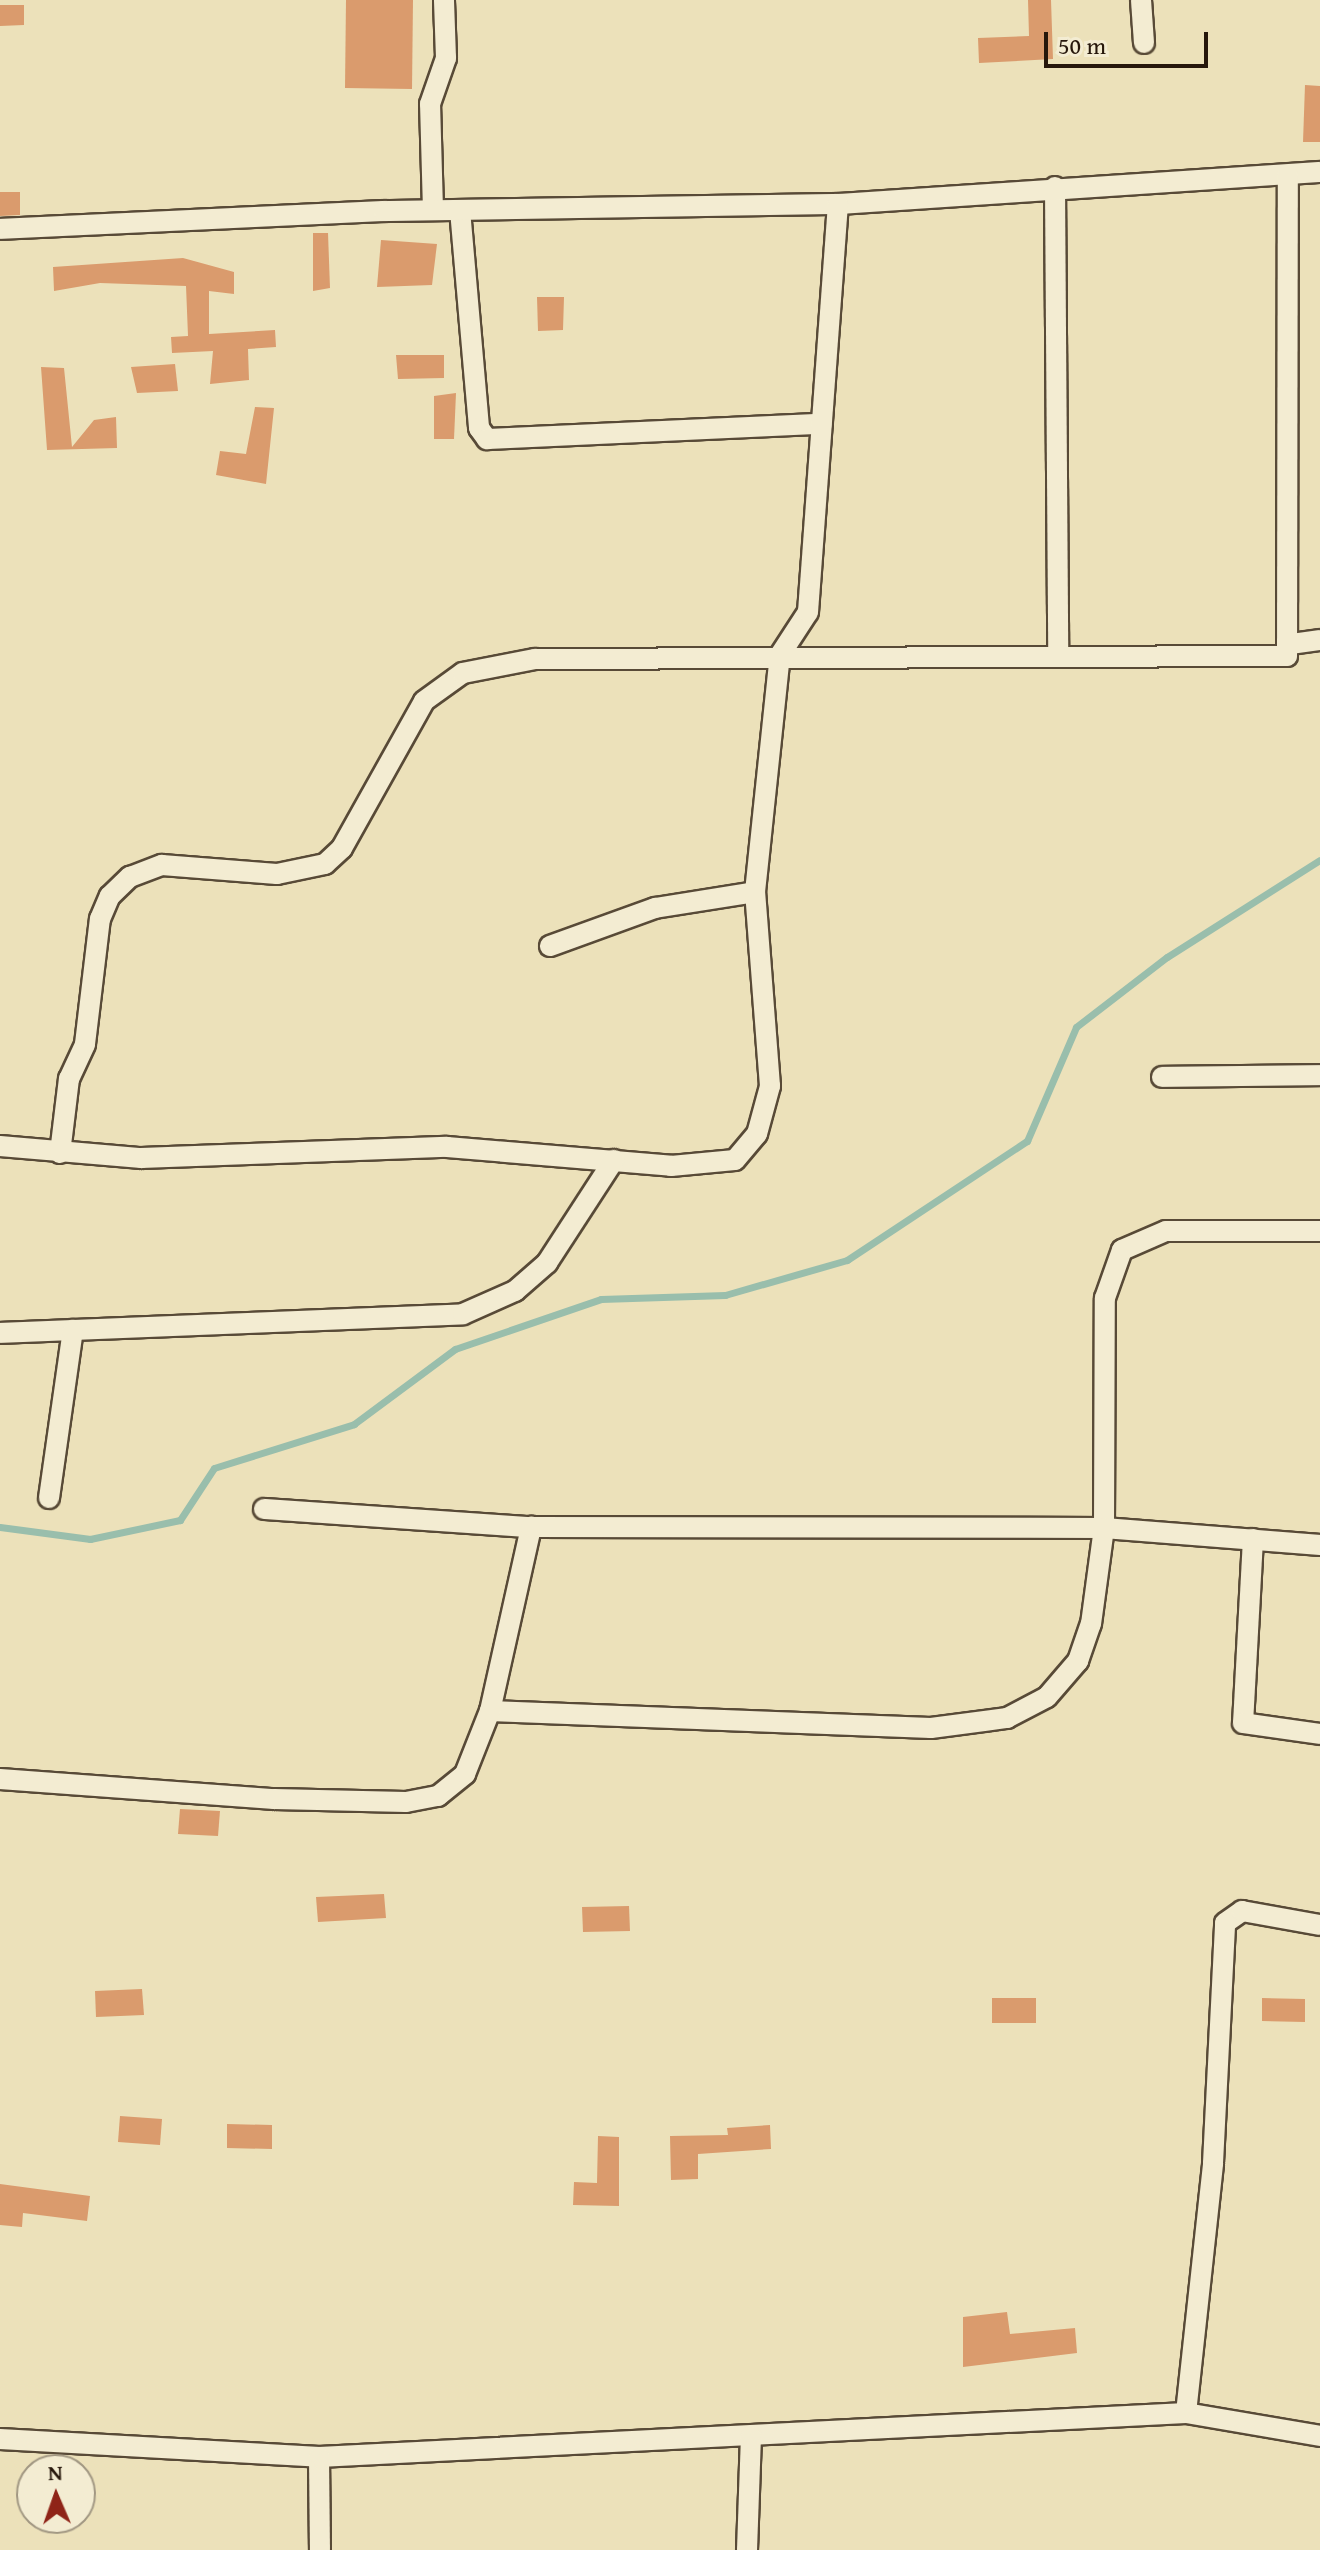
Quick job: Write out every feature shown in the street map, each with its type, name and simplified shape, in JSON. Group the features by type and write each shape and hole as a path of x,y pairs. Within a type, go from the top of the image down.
{"street":[{"path":"433,210 431,89 446,58 444,0"},
{"path":"1141,0 1144,43"},
{"path":"0,229 433,210 838,204 1055,187 1320,172"},
{"path":"1288,175 1291,644"},
{"path":"1055,187 1058,652"},
{"path":"0,1146 60,1153 205,1159 447,1147 614,1160 719,1164 735,1160 757,1134 770,1086 755,892 780,655 808,612 838,204"},
{"path":"460,210 479,428 487,439 822,424"},
{"path":"60,1153 69,1079 85,1044 100,919 130,877 162,865 277,874 325,864 342,848 424,701 463,673 535,659 780,655 1058,652 1276,660 1291,644 1320,640"},
{"path":"550,946 655,908 755,892"},
{"path":"1162,1077 1320,1075"},
{"path":"0,1333 463,1314 515,1291 547,1263 614,1160"},
{"path":"490,1711 931,1728 1007,1718 1047,1697 1078,1661 1104,1528 1105,1298 1122,1250 1166,1231 1320,1231"},
{"path":"49,1498 73,1330"},
{"path":"264,1509 531,1527 1104,1528 1320,1545"},
{"path":"0,1779 406,1802 438,1796 465,1774 490,1711 531,1527"},
{"path":"1253,1539 1243,1723 1320,1734"},
{"path":"1186,2413 1213,2163 1225,1923 1242,1911 1320,1925"},
{"path":"0,2439 319,2457 1186,2413 1320,2436"},
{"path":"747,2550 751,2436"},
{"path":"319,2457 320,2550"}],"building":[{"path":"346,0 413,0 412,89 345,88"},
{"path":"1028,0 1051,0 1053,59 979,63 978,38 1029,36"},
{"path":"0,5 24,5 24,25 0,26"},
{"path":"1305,85 1320,86 1320,142 1303,142"},
{"path":"0,192 20,192 20,215 0,216"},
{"path":"313,233 328,233 330,288 313,291"},
{"path":"381,240 437,244 432,285 377,287"},
{"path":"183,258 234,272 234,294 209,291 209,334 275,330 276,347 248,349 249,380 210,384 213,351 172,353 171,337 188,336 186,286 100,283 54,291 53,267"},
{"path":"537,297 564,297 563,330 538,331"},
{"path":"396,355 444,355 444,378 398,379"},
{"path":"175,364 178,391 137,393 131,367"},
{"path":"41,367 64,368 72,447 94,420 116,417 117,448 47,450"},
{"path":"456,393 454,439 434,439 434,396"},
{"path":"255,407 274,408 266,484 216,475 220,451 246,454"},
{"path":"180,1809 220,1811 218,1836 178,1834"},
{"path":"384,1894 386,1918 318,1922 316,1897"},
{"path":"629,1906 630,1931 583,1932 582,1907"},
{"path":"142,1989 144,2015 96,2017 95,1991"},
{"path":"992,1998 1036,1998 1036,2023 992,2023"},
{"path":"1262,1998 1305,1999 1305,2022 1262,2021"},
{"path":"120,2116 162,2119 160,2145 118,2142"},
{"path":"227,2124 272,2125 272,2149 227,2148"},
{"path":"770,2125 771,2149 698,2154 698,2179 671,2180 670,2136 728,2135 727,2128"},
{"path":"598,2136 619,2137 619,2206 573,2205 574,2182 597,2183"},
{"path":"0,2184 90,2196 87,2221 23,2213 22,2227 0,2225"},
{"path":"1007,2312 1010,2334 1075,2328 1077,2353 963,2367 963,2317"}],"waterway":[{"path":"0,1527 90,1539 180,1520 214,1468 354,1424 455,1349 601,1299 725,1295 847,1260 1027,1141 1076,1027 1167,957 1320,860"}]}
